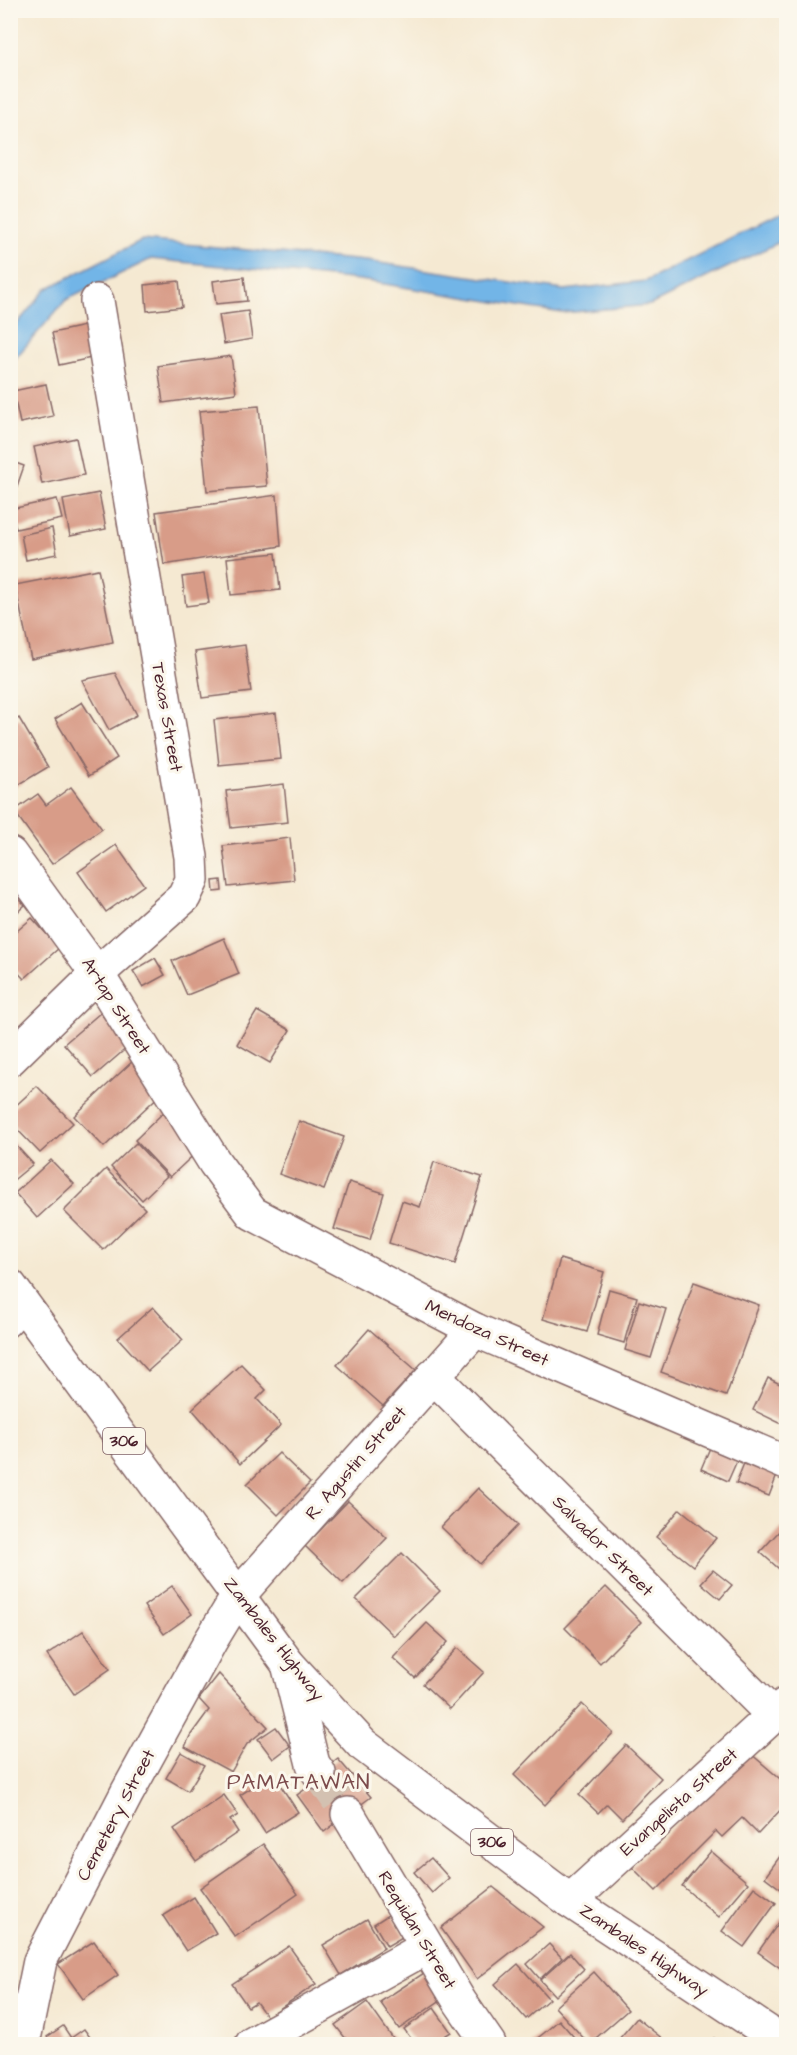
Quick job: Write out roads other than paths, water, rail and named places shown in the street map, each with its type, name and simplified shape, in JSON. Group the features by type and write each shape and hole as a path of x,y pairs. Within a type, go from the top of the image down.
{"street":[{"name":"Texas Street","path":"10,1059 97,975 184,897 192,880 191,857 97,301"},
{"name":"Artap Street","path":"10,854 97,975 215,1163"},
{"name":"Mendoza Street","path":"215,1163 252,1213 475,1330 786,1463"},
{"name":"Zambales Highway","path":"16,1307 288,1664 362,1744 570,1901 786,2044"},
{"name":"R. Agustin Street","path":"238,1596 475,1330"},
{"name":"Salvador Street","path":"433,1376 780,1710"},
{"name":"Cemetery Street","path":"23,2044 40,1960 138,1773 238,1596"},
{"path":"288,1664 313,1764 319,1773"},
{"name":"Evangelista Street","path":"570,1901 780,1710"},
{"name":"Requidan Street","path":"348,1814 460,2002 489,2044"},
{"path":"252,2044 427,1947"}],"water":[{"path":"786,211 786,239 650,305 562,313 360,280 151,259 66,300 11,363 11,331 46,289 142,240 366,261 564,290 646,281"}],"tunnel":[{"path":"319,1773 348,1814"}],"district":[{"name":"PAMATAWAN","path":"299,1782"}]}
